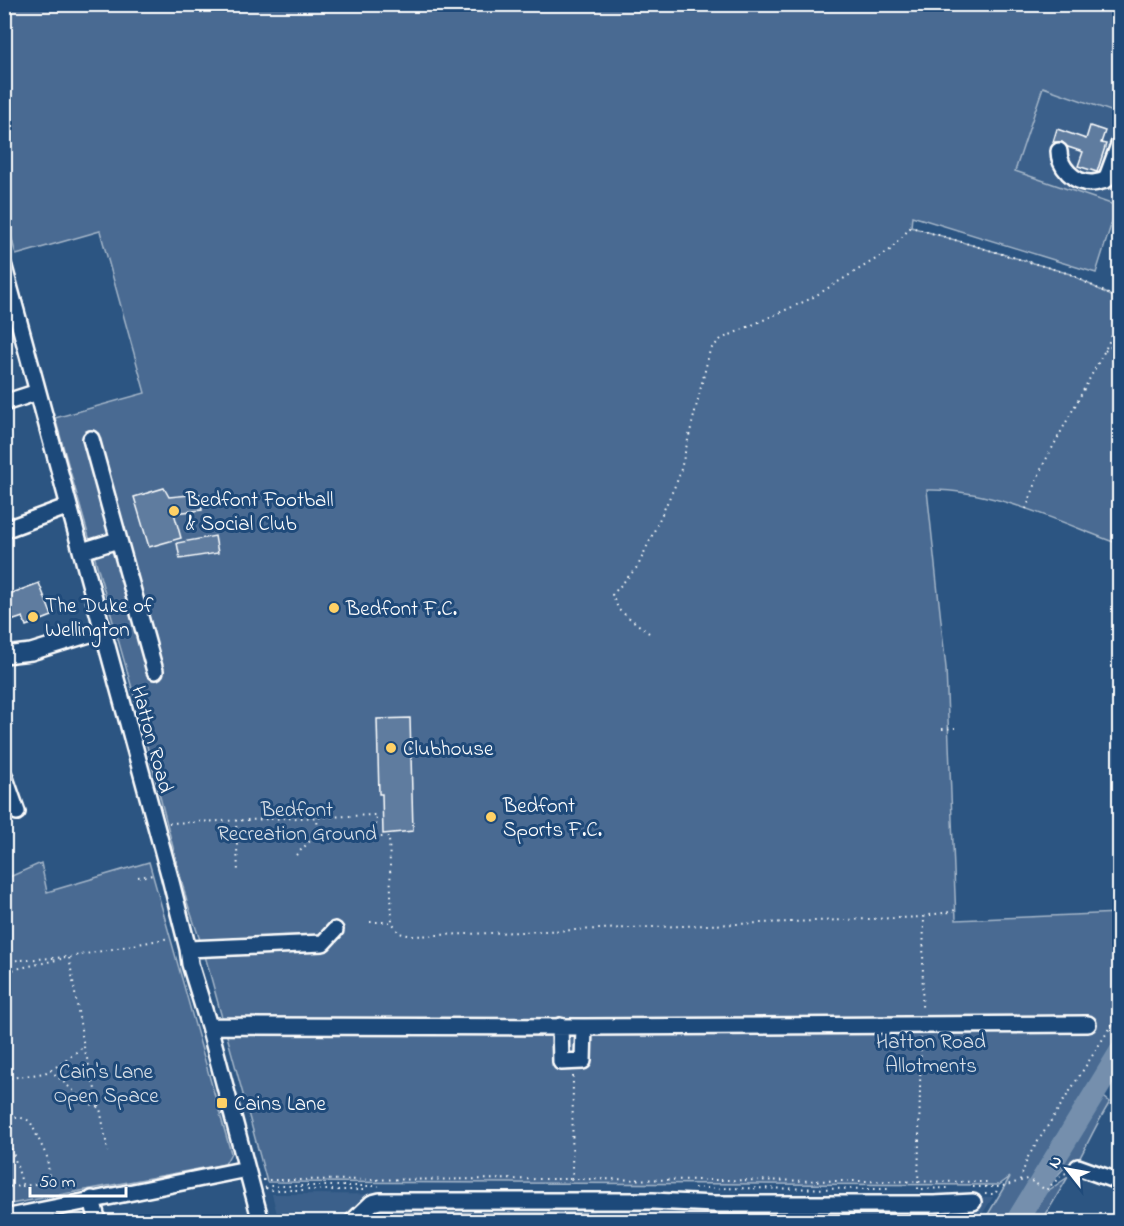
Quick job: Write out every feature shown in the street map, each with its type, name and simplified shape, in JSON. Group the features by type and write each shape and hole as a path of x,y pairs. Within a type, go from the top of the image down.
{"street":[{"path":"1059,151 1060,161 1065,169 1072,176 1089,183 1106,180 1119,142"},
{"name":"Hatton Road","path":"4,267 261,1221"},
{"path":"4,403 38,392"},
{"path":"91,439 155,671"},
{"path":"4,530 69,506"},
{"path":"82,551 118,540"},
{"path":"4,655 31,652 103,630"},
{"path":"4,776 17,812"},
{"path":"187,942 323,943 335,930"},
{"path":"209,1026 584,1027 1088,1024"},
{"path":"560,1026 561,1062 583,1061 584,1027"},
{"path":"1078,1167 1119,1182"},
{"path":"4,1218 92,1199 249,1176"},
{"path":"92,1199 98,1221"},
{"path":"352,1221 372,1203 380,1201 652,1201 714,1204 973,1202"}],"path":[{"path":"649,633 619,610 612,595 638,566 679,477 710,350 721,339 810,298 889,251 910,227 1070,274 1119,300"},
{"path":"1026,510 1042,466 1104,352 1119,319"},
{"path":"1104,352 1119,341"},
{"path":"942,729 955,728"},
{"path":"155,824 376,814 376,837 389,837 392,922 399,933 412,936 924,917 929,914 954,911 958,908"},
{"path":"317,816 318,837"},
{"path":"236,820 238,873"},
{"path":"296,855 314,837 376,833"},
{"path":"138,877 169,874"},
{"path":"918,1189 924,917"},
{"path":"370,922 392,922"},
{"path":"4,961 69,957 187,942"},
{"path":"8,971 69,957"},
{"path":"69,957 84,1047 100,1108 108,1152"},
{"path":"1020,1179 1028,1157 1119,1012"},
{"path":"4,1079 50,1070 84,1047"},
{"path":"572,1179 573,1062"},
{"path":"50,1070 86,1102 100,1108"},
{"path":"4,1186 23,1186 41,1183 49,1174 47,1157 30,1121 19,1117 7,1118 5,1126 23,1186"},
{"path":"999,1187 1020,1179 1028,1179 1046,1190 1063,1174 1074,1174 1078,1167"},
{"path":"249,1176 266,1179 992,1182"}],"shaded area":[{"path":"1043,87 1119,114 1120,198 1117,206 1015,172"},
{"path":"272,1194 993,1197 977,1222 279,1222"}],"green space":[{"path":"4,5 1119,5 1119,114 1043,87 1015,171 1117,206 1096,273 912,216 911,227 1070,274 1119,300 1119,544 1000,500 976,494 927,490 946,668 956,920 1119,913 1119,1036 1005,1221 984,1221 1010,1177 999,1185 267,1182 204,952 187,902 135,699 55,418 145,393 100,231 16,255 5,213"},
{"name":"Cain's Lane Open Space","path":"149,862 231,1153 225,1164 5,1205 5,879 41,863 47,892"},
{"path":"1101,1095 1110,1102 1073,1170 1064,1168 1047,1187"},
{"path":"1068,1177 1042,1221 1025,1221 1044,1192"},
{"path":"378,1213 593,1213 593,1221 367,1221"}],"building":[{"path":"1090,126 1105,131 1101,143 1106,144 1097,172 1078,166 1083,152 1068,147 1062,142 1053,142 1057,129 1086,139"},
{"path":"164,488 169,497 200,494 202,510 174,513 181,538 149,547 134,497"},
{"path":"215,536 218,553 180,559 177,543"},
{"path":"39,583 52,616 26,626 23,617 11,621 4,604 4,596"},
{"name":"Clubhouse","path":"410,718 413,831 383,834 382,794 379,794 377,719"}],"waterway":[{"path":"1016,1222 1120,1052"}],"place":[{"name":"Bedfont Football & Social Club","path":"174,511"},
{"name":"Bedfont F.C.","path":"334,608"},
{"name":"The Duke of Wellington","path":"33,617"},
{"name":"Clubhouse","path":"391,748"},
{"name":"Bedfont Sports F.C.","path":"491,817"},
{"name":"Cains Lane","path":"222,1103"}],"park label":[{"name":"Bedfont Recreation Ground","path":"297,821"},
{"name":"Hatton Road Allotments","path":"931,1053"}]}
